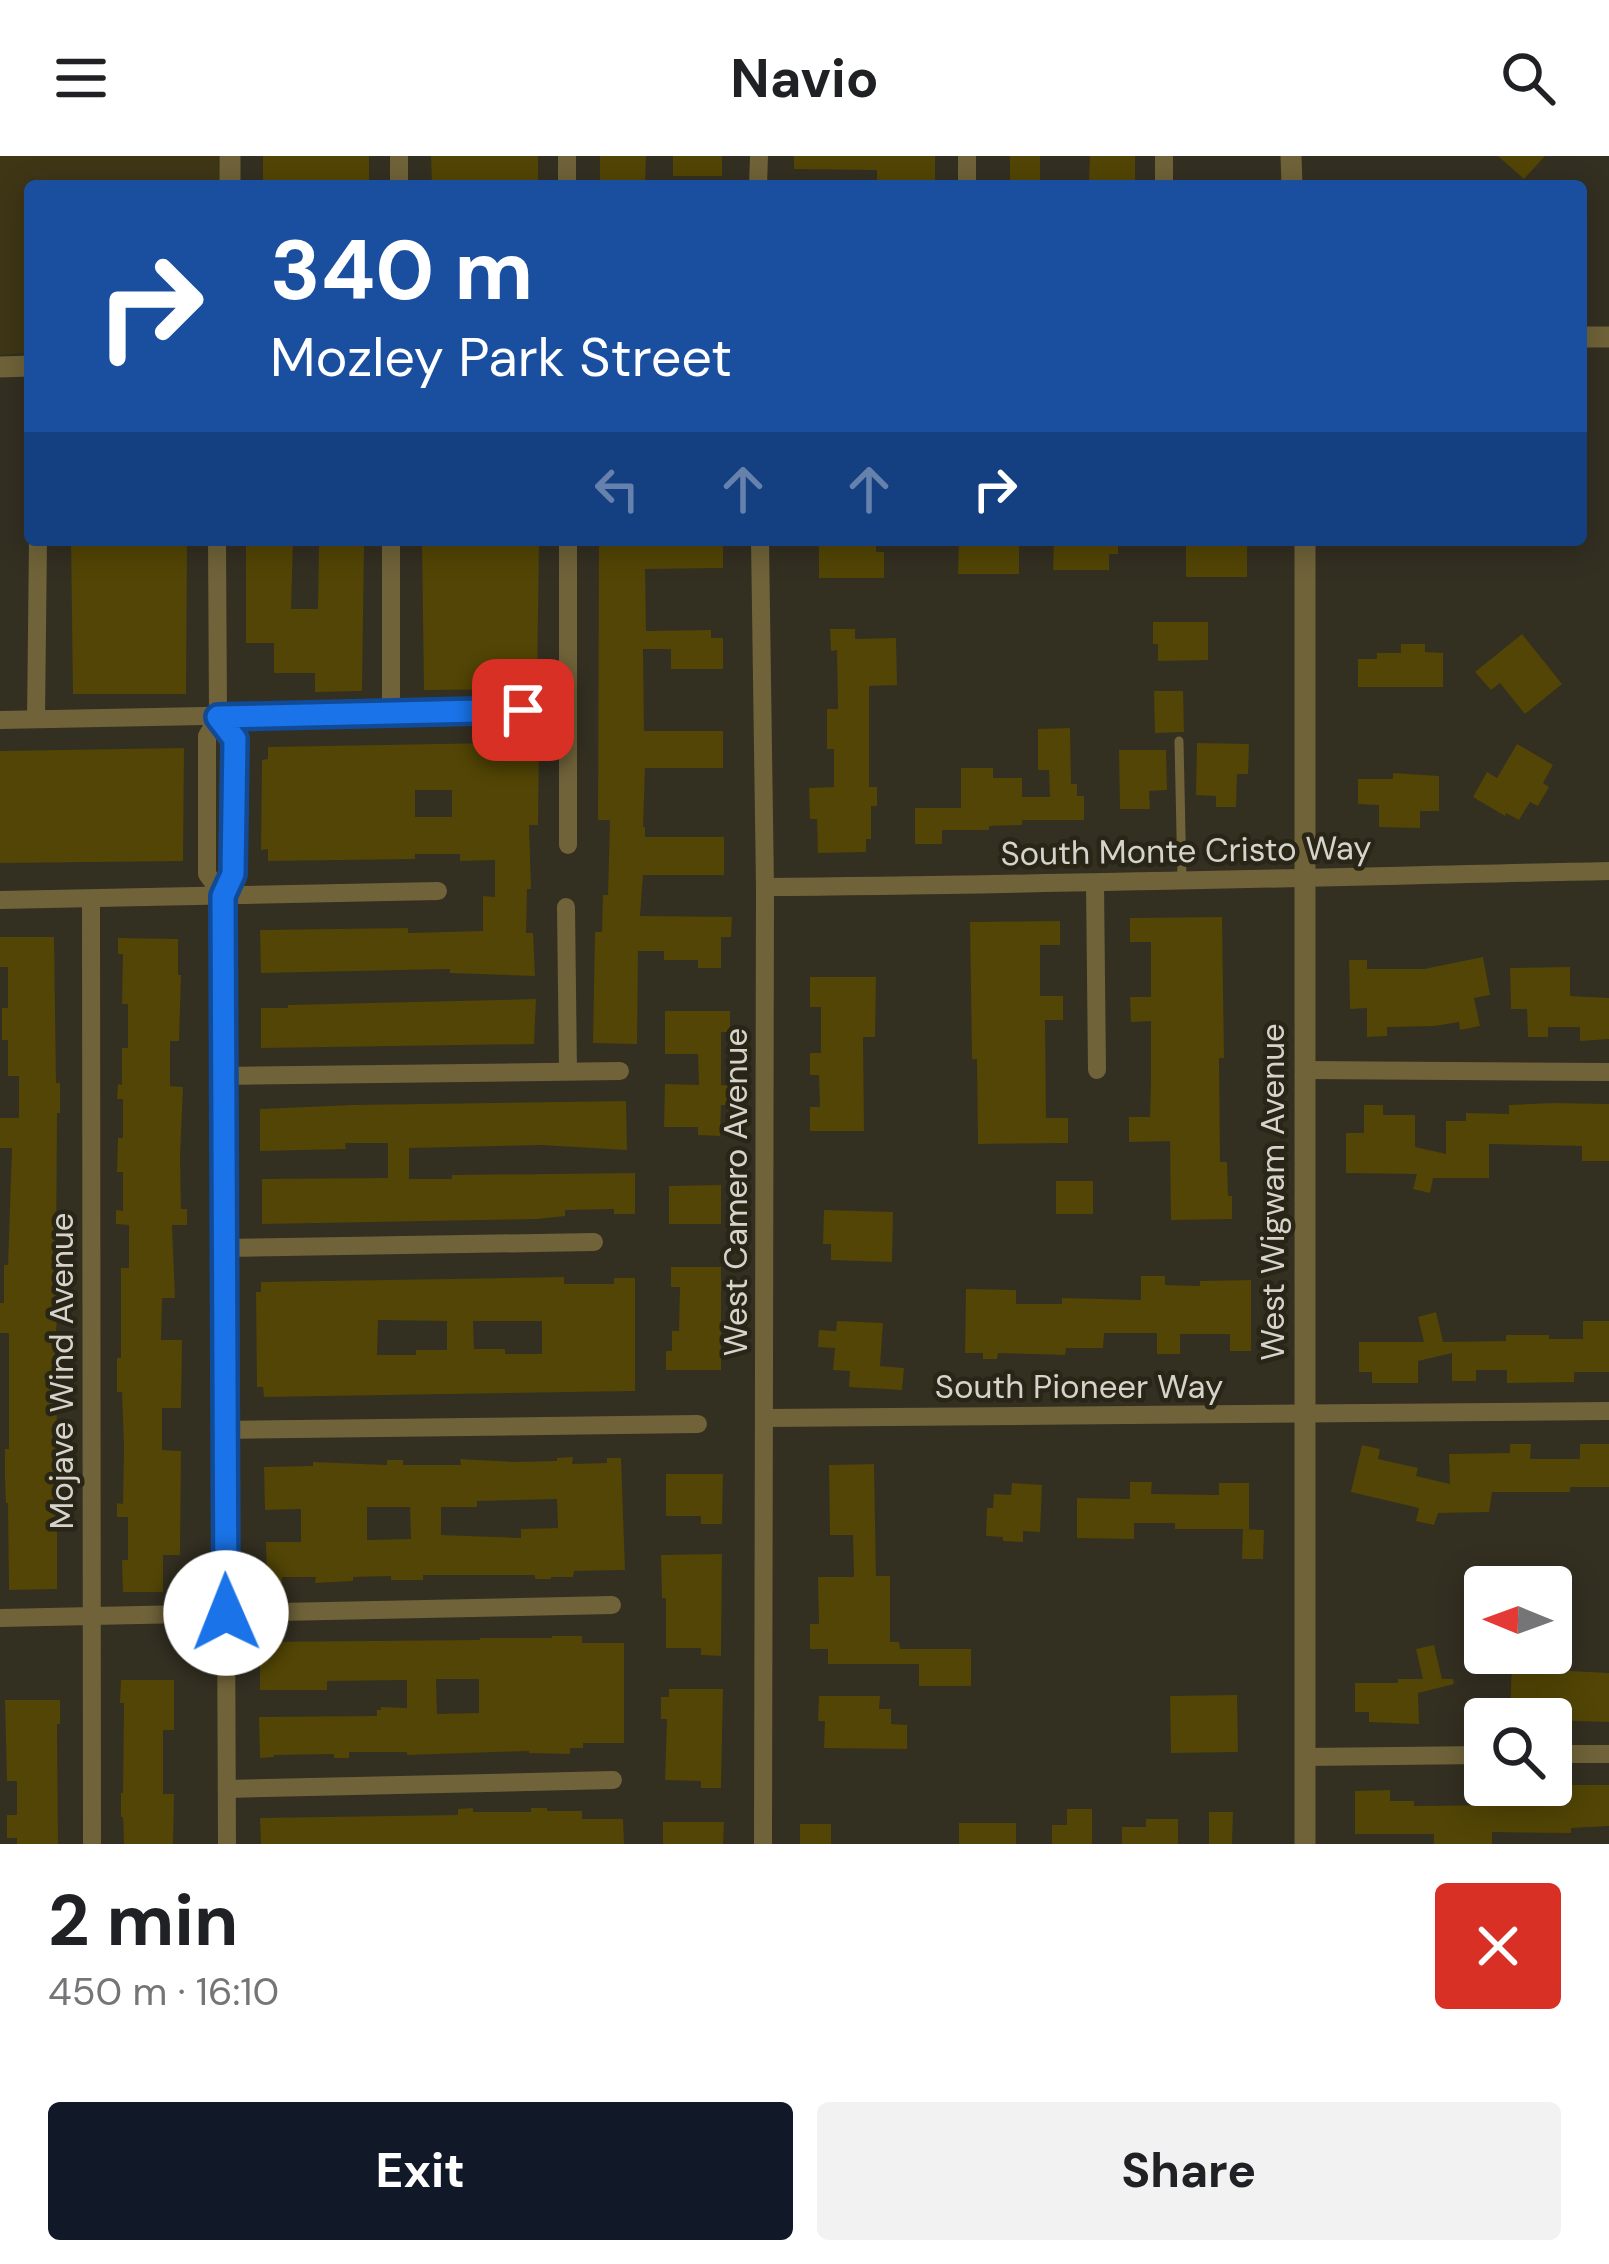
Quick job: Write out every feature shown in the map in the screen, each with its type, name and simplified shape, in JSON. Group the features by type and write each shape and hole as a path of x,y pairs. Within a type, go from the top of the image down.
{"street":[{"path":"36,719 38,546"},
{"path":"217,546 218,717 207,736 208,874 223,896 227,1844"},
{"path":"391,546 391,713"},
{"path":"568,546 568,844"},
{"name":"West Camero Avenue","path":"760,546 765,887 763,1844"},
{"name":"West Wigwam Avenue","path":"1305,546 1305,1844"},
{"path":"0,720 568,710"},
{"name":"South Monte Cristo Way","path":"765,887 1609,872"},
{"path":"1095,884 1097,1070"},
{"path":"0,900 438,891"},
{"name":"Mojave Wind Avenue","path":"91,899 92,1844"},
{"path":"566,907 568,1071"},
{"path":"223,1076 620,1070"},
{"path":"1304,1070 1609,1072"},
{"path":"224,1248 594,1242"},
{"name":"South Pioneer Way","path":"764,1418 1609,1411"},
{"path":"224,1430 698,1424"},
{"path":"0,1618 612,1604"},
{"path":"1572,1754 1609,1754"},
{"path":"1305,1757 1464,1755"},
{"path":"227,1789 613,1780"}],"lane":[{"path":"1179,741 1183,880"}],"sand":[{"path":"0,156 218,156 220,180 24,180 24,353 0,355"}],"building":[{"path":"263,156 369,156 369,180 263,180"},
{"path":"431,156 538,156 538,180 432,180"},
{"path":"600,156 646,156 645,180 600,180"},
{"path":"673,156 722,156 722,176 673,176"},
{"path":"794,156 935,156 935,180 877,180 877,170 794,169"},
{"path":"1010,156 1040,156 1040,180 1010,180"},
{"path":"1090,156 1135,156 1135,180 1089,180"},
{"path":"1498,156 1545,156 1524,179"},
{"path":"71,546 187,546 186,694 73,694"},
{"path":"246,546 293,546 291,609 318,609 319,546 364,546 362,691 315,692 315,673 274,673 274,643 246,643"},
{"path":"422,546 539,546 537,689 424,690"},
{"path":"599,546 723,546 723,568 645,569 646,631 711,630 711,638 723,638 723,669 671,669 671,649 643,649 644,731 723,731 723,768 645,768 643,827 645,837 724,837 724,875 643,875 640,916 732,917 731,937 721,937 721,968 698,968 698,960 664,960 664,951 638,951 637,1044 593,1043 595,932 602,932 603,895 608,895 610,820 598,820"},
{"path":"819,546 876,546 876,552 884,552 884,578 819,578"},
{"path":"959,546 1019,546 1019,574 958,574"},
{"path":"1054,546 1118,546 1118,554 1109,554 1109,570 1053,570"},
{"path":"1186,546 1247,546 1247,577 1186,577"},
{"path":"1153,622 1208,622 1208,660 1158,661"},
{"path":"830,629 855,629 855,639 896,638 897,685 869,686 869,787 877,787 877,806 871,806 866,852 818,853 817,819 810,819 809,788 834,787 827,709 838,709 837,650 831,651"},
{"path":"1522,634 1562,684 1525,714 1500,683 1491,690 1475,672"},
{"path":"1401,644 1425,644 1425,652 1443,653 1443,687 1358,687 1358,659 1401,653"},
{"path":"1154,691 1183,691 1184,732 1155,733"},
{"path":"1070,728 1071,784 1077,784 1077,796 1084,796 1084,820 1022,820 1022,825 989,826 989,830 942,830 942,844 915,844 915,808 961,808 961,768 993,768 993,778 1022,778 1022,797 1050,797 1049,770 1038,770 1038,729"},
{"path":"495,735 529,736 529,743 539,743 538,825 529,825 531,889 527,889 526,933 533,933 535,976 450,973 450,969 261,973 260,930 483,931 483,896 495,897 495,860 460,861 460,854 268,861 268,849 261,850 262,760 268,759 268,747 495,743","holes":["415,790 452,790 452,817 415,817"]},
{"path":"1197,743 1249,744 1248,774 1237,774 1236,807 1216,807 1216,796 1196,795"},
{"path":"1517,744 1553,765 1543,783 1549,787 1538,806 1530,802 1519,820 1473,797 1487,772 1497,778"},
{"path":"184,748 183,861 0,863 0,751"},
{"path":"1119,750 1166,750 1167,790 1149,791 1150,809 1120,809"},
{"path":"1393,773 1439,776 1439,811 1420,811 1420,828 1379,827 1379,805 1358,804 1358,779 1393,779"},
{"path":"1222,917 1220,1162 1227,1162 1232,1219 1171,1220 1170,1141 1129,1142 1129,1117 1150,1117 1151,1079 1151,1021 1131,1022 1130,997 1151,997 1151,942 1130,942 1130,918"},
{"path":"1060,921 1060,945 1040,945 1040,996 1063,996 1063,1020 1045,1020 1046,1118 1068,1118 1068,1143 978,1144 970,922"},
{"path":"0,937 54,937 56,1083 60,1083 56,1265 59,1302 64,1302 56,1333 57,1449 63,1449 63,1464 57,1464 57,1589 9,1590 5,1449 9,1449 9,1333 0,1333 0,1303 4,1303 4,1265 8,1265 12,1148 0,1148 0,1118 19,1118 19,1076 8,1076 8,1040 2,1040 8,967 0,967"},
{"path":"118,938 178,939 181,975 179,1041 170,1041 170,1086 183,1087 181,1209 187,1209 187,1225 172,1225 175,1298 162,1298 161,1340 182,1340 181,1408 162,1408 162,1450 181,1451 180,1555 163,1555 163,1592 123,1592 128,1517 117,1517 117,1503 123,1504 124,1446 122,1392 117,1392 121,1268 129,1268 129,1225 116,1224 116,1210 123,1211 123,1172 117,1172 118,1138 123,1138 118,1084 122,1085 122,1048 128,1048 128,1004 122,1004 123,954 118,954"},
{"path":"1483,957 1490,995 1474,998 1480,1026 1460,1030 1459,1022 1387,1027 1387,1036 1367,1037 1367,1008 1350,1009 1349,960 1367,960 1367,969 1424,969"},
{"path":"1570,967 1570,996 1609,998 1609,1039 1580,1041 1580,1027 1548,1027 1548,1037 1528,1037 1527,1009 1511,1009 1510,968"},
{"path":"810,977 876,977 875,1037 863,1037 864,1131 810,1131 810,1107 820,1107 819,1075 810,1075 810,1053 821,1053 821,1007 810,1007"},
{"path":"536,999 534,1044 261,1048 261,1008"},
{"path":"665,1011 730,1011 730,1032 721,1032 721,1085 732,1086 731,1105 721,1105 720,1136 698,1135 698,1127 664,1127 665,1084 699,1085 698,1054 665,1054"},
{"path":"626,1101 627,1150 541,1145 409,1148 409,1179 635,1173 635,1214 614,1214 614,1209 565,1210 565,1216 537,1219 262,1224 262,1179 388,1178 388,1143 260,1151 260,1109"},
{"path":"1609,1104 1609,1161 1582,1161 1582,1146 1489,1144 1489,1178 1433,1178 1430,1193 1413,1189 1417,1174 1346,1173 1346,1133 1364,1133 1364,1105 1383,1105 1383,1115 1415,1115 1415,1147 1446,1154 1446,1121 1466,1121 1466,1113 1509,1114 1509,1105"},
{"path":"1056,1181 1093,1181 1093,1214 1056,1214"},
{"path":"721,1185 721,1224 669,1224 669,1186"},
{"path":"824,1210 893,1212 892,1262 831,1260 831,1244 823,1244"},
{"path":"671,1267 721,1267 721,1370 666,1370 672,1331 679,1331 680,1287 671,1287"},
{"path":"1141,1276 1165,1276 1165,1285 1251,1280 1251,1351 1230,1351 1230,1334 1180,1334 1180,1354 1157,1354 1157,1333 1104,1333 1103,1348 1066,1348 1065,1355 998,1353 997,1359 983,1359 983,1353 965,1353 966,1289 1016,1290 1016,1304 1062,1304 1062,1298 1141,1300"},
{"path":"564,1277 564,1284 614,1284 614,1278 635,1278 635,1391 264,1397 263,1387 257,1387 256,1292 261,1292 261,1282","holes":["378,1320 447,1321 447,1350 377,1355","473,1321 542,1321 542,1354 474,1349"]},
{"path":"1436,1312 1443,1342 1506,1341 1506,1335 1583,1339 1583,1321 1609,1321 1609,1372 1574,1372 1574,1382 1507,1383 1507,1370 1476,1370 1476,1381 1452,1381 1452,1353 1418,1361 1418,1383 1372,1383 1372,1372 1359,1372 1359,1342 1424,1342 1418,1317"},
{"path":"837,1321 883,1323 880,1366 904,1368 902,1390 849,1387 850,1371 833,1370 835,1348 818,1347 819,1330 836,1331"},
{"path":"1510,1444 1531,1444 1530,1459 1580,1459 1580,1444 1609,1444 1609,1487 1492,1492 1489,1512 1438,1513 1434,1525 1416,1521 1419,1508 1351,1492 1362,1445 1380,1449 1378,1459 1418,1468 1416,1476 1450,1484 1449,1454 1510,1453"},
{"path":"573,1457 572,1464 621,1458 625,1570 574,1571 573,1577 551,1579 423,1575 423,1580 353,1577 353,1581 315,1583 316,1577 282,1577 282,1582 267,1583 266,1542 301,1542 301,1509 265,1510 264,1467 313,1466 313,1462 387,1465 387,1460 403,1460 403,1465 461,1465 460,1459","holes":["557,1499 558,1528 521,1529 521,1538 441,1535 441,1507","367,1507 410,1507 411,1539 367,1540"]},
{"path":"874,1464 876,1576 890,1576 890,1642 899,1642 900,1649 971,1649 971,1686 919,1686 919,1664 828,1664 828,1649 810,1649 810,1624 819,1624 818,1577 854,1577 853,1535 830,1535 829,1465"},
{"path":"666,1474 723,1474 722,1524 701,1524 701,1516 666,1516"},
{"path":"1130,1482 1152,1482 1151,1494 1219,1495 1219,1483 1249,1483 1249,1529 1175,1529 1175,1523 1134,1523 1134,1539 1077,1538 1077,1498 1130,1499"},
{"path":"1012,1483 1042,1485 1040,1532 1023,1531 1023,1542 986,1536 987,1508 993,1508 994,1494 1011,1495"},
{"path":"1243,1529 1264,1530 1263,1559 1242,1559"},
{"path":"722,1554 721,1656 701,1655 701,1648 666,1648 661,1555"},
{"path":"582,1636 582,1643 624,1643 624,1743 583,1743 583,1748 570,1748 570,1754 349,1752 349,1758 334,1758 334,1754 260,1758 259,1717 377,1716 381,1707 407,1708 407,1680 327,1681 327,1690 260,1690 260,1642","holes":["436,1679 479,1679 479,1713 437,1714"]},
{"path":"1434,1645 1442,1679 1453,1679 1454,1684 1418,1693 1419,1724 1369,1722 1369,1712 1355,1712 1355,1683 1423,1679 1416,1649"},
{"path":"1609,1673 1609,1722 1572,1721 1572,1698 1511,1698 1512,1674"},
{"path":"121,1680 174,1680 174,1730 163,1730 163,1794 174,1794 173,1844 124,1844"},
{"path":"669,1689 723,1689 721,1788 701,1788 701,1781 665,1780 667,1719 661,1719 661,1697 669,1697"},
{"path":"1237,1695 1238,1752 1171,1753 1170,1696"},
{"path":"819,1696 880,1696 879,1709 891,1709 891,1724 907,1725 907,1749 824,1748"},
{"path":"5,1700 60,1700 58,1844 17,1844 17,1838 7,1838 7,1815 17,1815 17,1781 7,1781"},
{"path":"1572,1785 1609,1785 1609,1826 1571,1828 1571,1833 1492,1832 1492,1844 1434,1844 1434,1834 1355,1834 1355,1791 1390,1790 1390,1801 1414,1801 1414,1806 1572,1806"},
{"path":"473,1808 473,1812 531,1812 531,1808 547,1808 582,1811 582,1819 623,1819 624,1844 261,1844 260,1818 458,1815 458,1809"},
{"path":"1067,1809 1092,1809 1092,1844 1052,1844 1052,1825 1067,1825"},
{"path":"1209,1812 1233,1812 1232,1844 1209,1844"},
{"path":"1146,1819 1178,1819 1178,1844 1122,1844 1122,1827 1146,1827"},
{"path":"663,1822 724,1822 723,1844 663,1844"},
{"path":"959,1823 1016,1823 1016,1844 959,1844"},
{"path":"800,1824 831,1824 831,1844 800,1844"}],"route":[{"path":"226,1613 223,896 233,874 235,739 218,717 523,710"}]}
